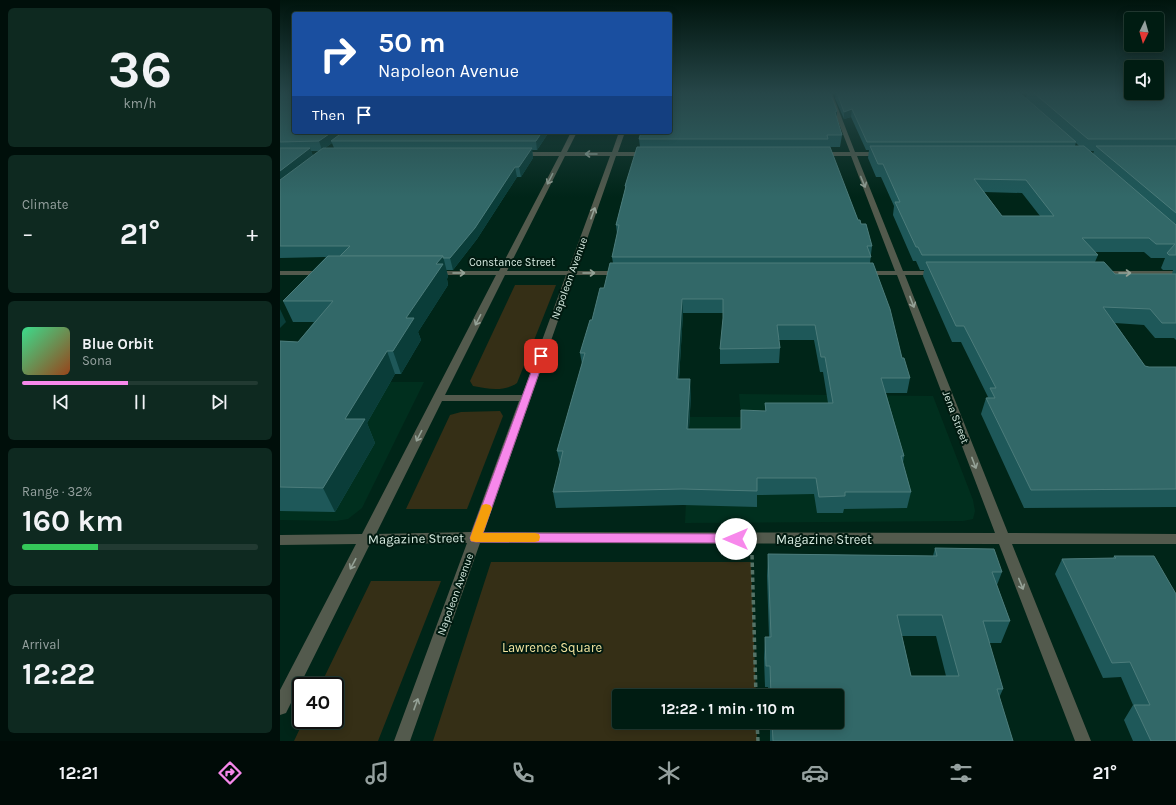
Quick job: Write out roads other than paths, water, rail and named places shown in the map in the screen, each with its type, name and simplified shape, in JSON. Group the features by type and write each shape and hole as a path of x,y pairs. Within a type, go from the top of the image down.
{"street":[{"name":"Jena Street","path":"842,128 901,273 1003,540 1083,741"},
{"path":"280,706 573,134"},
{"name":"Napoleon Avenue","path":"402,741 621,134"},
{"path":"515,154 654,154"},
{"path":"812,154 892,154"},
{"path":"280,273 336,273"},
{"name":"Constance Street","path":"423,273 626,273"},
{"path":"854,273 948,273"},
{"path":"1090,273 1176,273"},
{"path":"438,398 526,398"},
{"name":"Magazine Street","path":"280,540 476,538 1003,540 1176,539"}],"park label":[{"name":"Lawrence Square","path":"552,647"}]}
